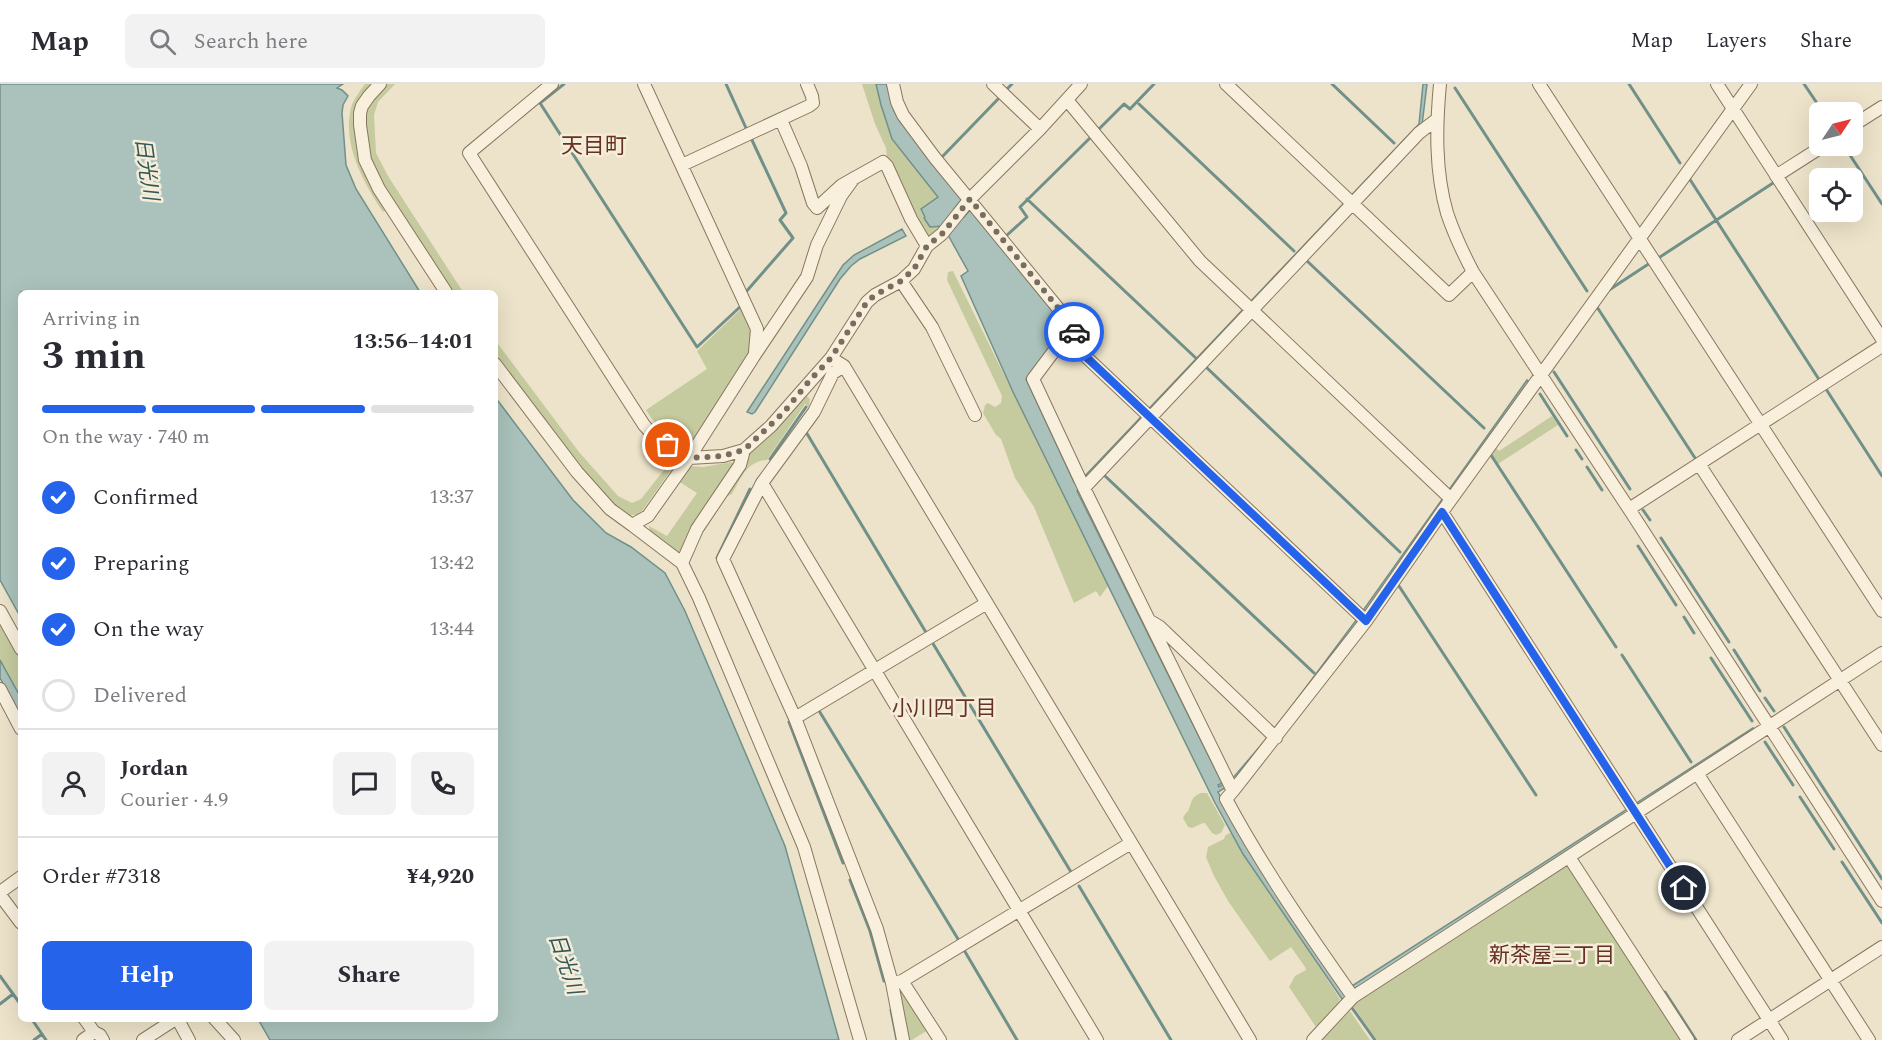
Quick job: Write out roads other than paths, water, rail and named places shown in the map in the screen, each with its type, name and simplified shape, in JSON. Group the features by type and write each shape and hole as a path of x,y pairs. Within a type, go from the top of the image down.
{"street":[{"path":"380,84 362,106 360,113 364,160 445,290"},
{"path":"552,84 469,153 644,425 653,435 689,458 723,456 744,450 784,412 831,358 867,302 901,281 914,269 927,246 942,234 970,199 1081,84"},
{"path":"644,84 757,329 754,356"},
{"path":"682,165 813,103 807,84"},
{"path":"893,84 903,115 1071,324 1083,354 1362,618"},
{"path":"993,84 1040,129"},
{"path":"1226,84 1449,295 1473,272"},
{"path":"1440,84 1436,120 1441,183 1447,212 1473,272 1882,901"},
{"path":"1539,84 1882,611"},
{"path":"1717,84 1882,339"},
{"path":"1349,996 1243,831 1226,799 1231,787 1442,512 1448,496 1541,375 1751,84"},
{"path":"1067,100 1200,261 1448,496"},
{"path":"1863,119 1882,107"},
{"path":"781,120 801,166 813,203 818,208 842,185 882,162 887,166 911,219 927,246"},
{"path":"1081,483 1350,201 1419,133 1436,120"},
{"path":"1776,176 1809,155"},
{"path":"632,525 648,516 689,458 807,278 817,245 841,196 854,178"},
{"path":"901,281 932,327 975,415"},
{"path":"1072,327 1033,380 1081,483 1231,787"},
{"path":"1629,509 1882,346"},
{"path":"831,358 844,366 1250,1040"},
{"path":"844,366 833,373 814,412 762,483 723,559 795,718 897,982 903,1040"},
{"path":"498,368 577,472 610,509 682,563 699,598 804,847 860,1040"},
{"path":"682,563 698,529 740,465 744,450"},
{"path":"1699,464 1882,745"},
{"path":"762,483 1097,1040"},
{"path":"1442,512 1782,1040"},
{"path":"795,718 987,603"},
{"path":"0,611 18,644"},
{"path":"1149,620 1160,627 1273,735"},
{"path":"1313,1040 1349,996 1569,857 1634,810 1697,773 1838,677 1882,652"},
{"path":"0,689 18,723"},
{"path":"1697,773 1869,1040"},
{"path":"897,982 1131,843"},
{"path":"1569,857 1688,1040"},
{"path":"18,879 0,893 18,919"},
{"path":"1738,1040 1882,947"},
{"path":"897,982 940,1040"},
{"path":"83,1040 98,1036 87,1022"},
{"path":"143,1040 171,1022"},
{"path":"179,1022 189,1040"},
{"path":"218,1022 236,1040"},
{"path":"228,1022 236,1040"}],"water":[{"name":"日光川","path":"0,84 343,84 337,88 348,96 342,113 346,165 356,189 419,290 18,290 18,613 0,580"},
{"path":"876,84 887,84 894,111 900,121 962,199 954,209 964,217 970,210 1066,327 1026,379 1074,482 1082,479 1419,124 1423,84 1427,84 1422,125 1077,491 1222,783 1218,785 1219,787 1232,779 1274,730 1357,619 1527,380 1530,383 1361,621 1236,781 1218,792 1239,832 1352,986 1753,728 1754,731 1344,1002 1243,854 1214,801 1013,392 961,276 968,271 943,226 930,227 924,218 921,209 938,197 892,139"},
{"path":"902,229 906,236 860,259 851,266 840,279 755,412 752,414 747,412 843,265 854,255"},
{"name":"日光川","path":"498,401 573,500 606,533 631,547 665,573 685,611 785,846 839,1040 270,1040 260,1022 498,1022"},
{"path":"0,660 18,693 18,711 0,678"}],"waterway":[{"path":"564,84 540,103 697,347 741,306"},
{"path":"726,84 746,128"},
{"path":"1005,91 1012,84"},
{"path":"1098,130 1124,104 1130,109 1154,84"},
{"path":"1332,84 1394,143"},
{"path":"1629,84 1680,163"},
{"path":"1804,84 1816,102"},
{"path":"1455,88 1587,291"},
{"path":"941,158 1000,97"},
{"path":"1139,104 1294,251"},
{"path":"1006,236 1027,217 1020,207 1092,136"},
{"path":"745,293 793,238 780,220 786,213 751,138"},
{"path":"1851,156 1882,204"},
{"path":"1689,178 1820,381"},
{"path":"1660,257 1773,183"},
{"path":"1027,199 1199,361"},
{"path":"1306,260 1484,428"},
{"path":"1609,290 1650,263"},
{"path":"1597,307 1695,458"},
{"path":"1206,367 1400,552"},
{"path":"1554,372 1630,489"},
{"path":"1826,389 1882,476"},
{"path":"1540,394 1567,436"},
{"path":"770,459 806,407"},
{"path":"806,432 927,634"},
{"path":"1576,450 1582,459"},
{"path":"1489,452 1616,647"},
{"path":"1587,467 1602,490"},
{"path":"1104,475 1314,673"},
{"path":"717,558 750,489"},
{"path":"1643,510 1650,520"},
{"path":"1661,538 1729,642"},
{"path":"1638,546 1676,605"},
{"path":"1397,583 1536,795"},
{"path":"1684,617 1694,633"},
{"path":"932,642 1071,872"},
{"path":"1734,650 1760,691"},
{"path":"1622,655 1691,762"},
{"path":"1711,658 1752,721"},
{"path":"1765,698 1774,711"},
{"path":"818,709 958,939"},
{"path":"789,722 843,863"},
{"path":"1784,727 1882,879"},
{"path":"1765,742 1793,785"},
{"path":"1800,797 1834,849"},
{"path":"1842,862 1882,923"},
{"path":"850,880 870,931 884,981"},
{"path":"1079,886 1171,1040"},
{"path":"964,950 1017,1040"},
{"path":"0,976 18,1001"},
{"path":"1665,992 1696,1040"},
{"path":"0,1004 13,994"},
{"path":"1350,1005 1375,1040"},
{"path":"891,1010 897,1040"},
{"path":"34,1022 46,1040"},
{"path":"34,1040 42,1034"}],"district":[{"name":"天目町","path":"594,146"},
{"name":"小川四丁目","path":"944,709"},
{"name":"新茶屋三丁目","path":"1552,956"}]}
